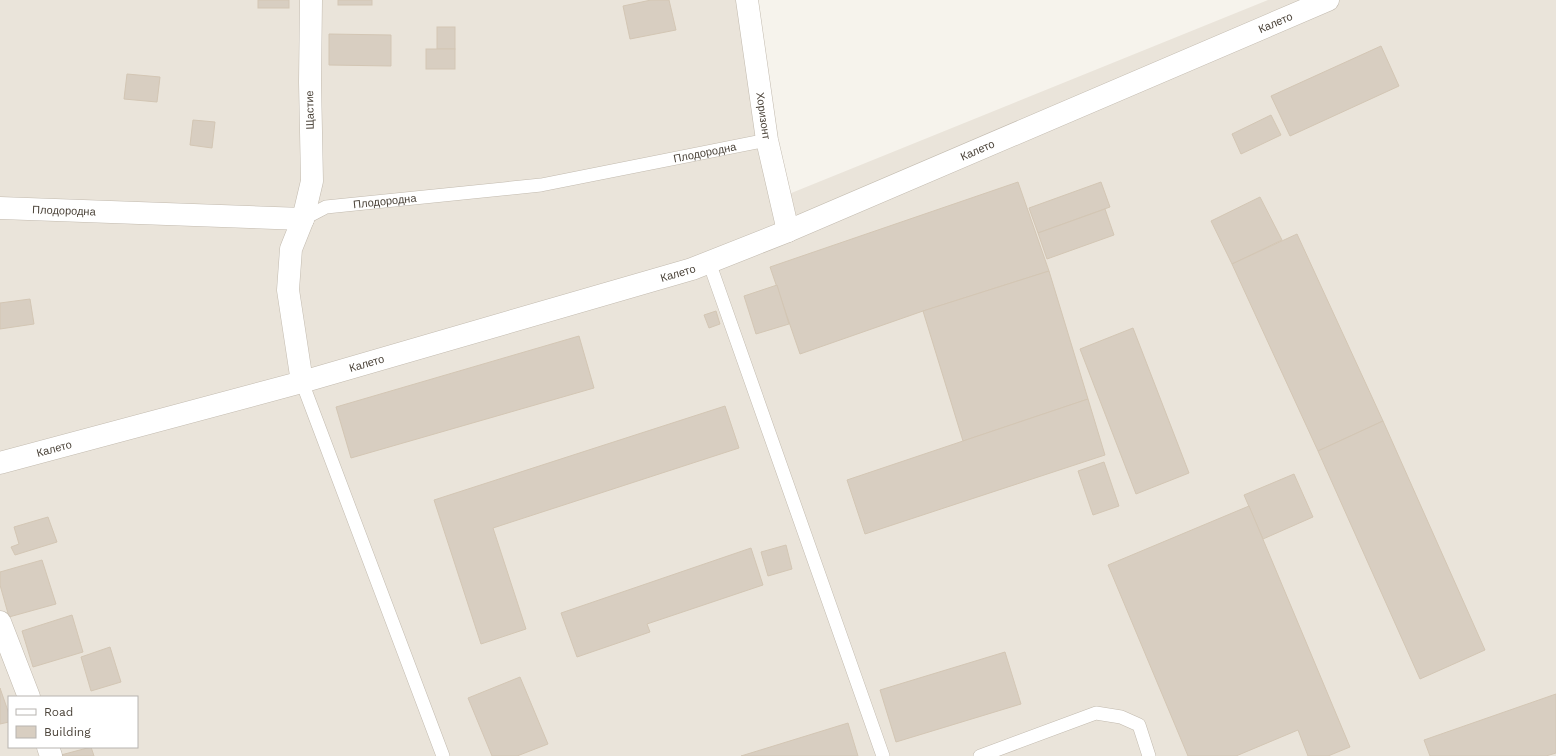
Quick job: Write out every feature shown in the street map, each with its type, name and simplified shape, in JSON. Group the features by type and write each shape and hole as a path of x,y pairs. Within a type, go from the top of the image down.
{"street":[{"name":"Щастие","path":"302,382 288,290 292,249 303,219 312,181 310,82 311,0"},
{"name":"Хоризонт","path":"747,0 768,140 788,230"},
{"name":"Калето","path":"0,463 302,382 692,269 788,230 1328,0"},
{"name":"Плодородна","path":"0,208 303,219"},
{"path":"0,622 29,696"}],"lane":[{"name":"Плодородна","path":"303,219 326,207 541,185 768,140"},
{"path":"709,262 883,756"},
{"path":"302,382 443,756"},
{"path":"980,756 1096,713 1121,716 1139,725 1149,756"}],"shaded area":[{"path":"0,0 747,0 779,198 1268,0 1556,0 1556,756 0,756"}],"building":[{"path":"258,0 289,0 289,8 258,8"},
{"path":"338,0 372,0 372,5 338,5"},
{"path":"651,0 669,0 676,30 630,39 623,6"},
{"path":"437,27 455,27 455,49 437,49"},
{"path":"329,34 391,35 391,66 329,65"},
{"path":"1381,46 1399,86 1290,136 1271,96"},
{"path":"426,49 455,49 455,69 426,69"},
{"path":"127,74 160,77 157,102 124,99"},
{"path":"1271,115 1281,135 1241,154 1232,134"},
{"path":"193,120 215,122 212,148 190,145"},
{"path":"1018,182 1049,271 923,311 800,354 770,267"},
{"path":"1101,182 1110,207 1038,233 1029,208"},
{"path":"1260,197 1282,240 1232,264 1211,221"},
{"path":"1105,209 1114,235 1047,259 1038,233"},
{"path":"1297,234 1383,421 1318,451 1232,264"},
{"path":"1049,271 1088,399 963,441 923,311"},
{"path":"777,285 789,324 756,334 744,296"},
{"path":"30,299 34,324 0,329 0,303"},
{"path":"716,311 720,324 709,328 704,315"},
{"path":"1133,328 1189,473 1136,494 1080,349"},
{"path":"579,336 594,388 351,458 336,407"},
{"path":"1088,399 1105,455 865,534 847,480"},
{"path":"725,406 739,448 493,528 526,629 481,644 434,500"},
{"path":"1383,421 1485,650 1420,679 1318,451"},
{"path":"1104,462 1119,506 1093,515 1078,471"},
{"path":"1294,474 1313,517 1263,539 1244,495"},
{"path":"1249,506 1350,747 1328,756 1308,756 1298,730 1236,756 1188,756 1108,565"},
{"path":"48,517 57,542 15,555 11,547 19,544 14,527"},
{"path":"786,545 792,569 768,576 761,552"},
{"path":"751,548 763,585 647,624 650,632 577,657 561,613"},
{"path":"42,560 56,604 9,617 0,585 0,572"},
{"path":"72,615 83,652 33,667 22,631"},
{"path":"110,647 121,682 91,691 81,657"},
{"path":"1005,652 1021,704 896,742 880,690"},
{"path":"520,677 548,744 517,756 492,756 468,698"},
{"path":"0,688 8,711 8,722 0,724"},
{"path":"1556,694 1556,753 1546,756 1430,756 1424,740"},
{"path":"848,723 858,756 741,756"},
{"path":"91,748 94,756 61,756"}]}
